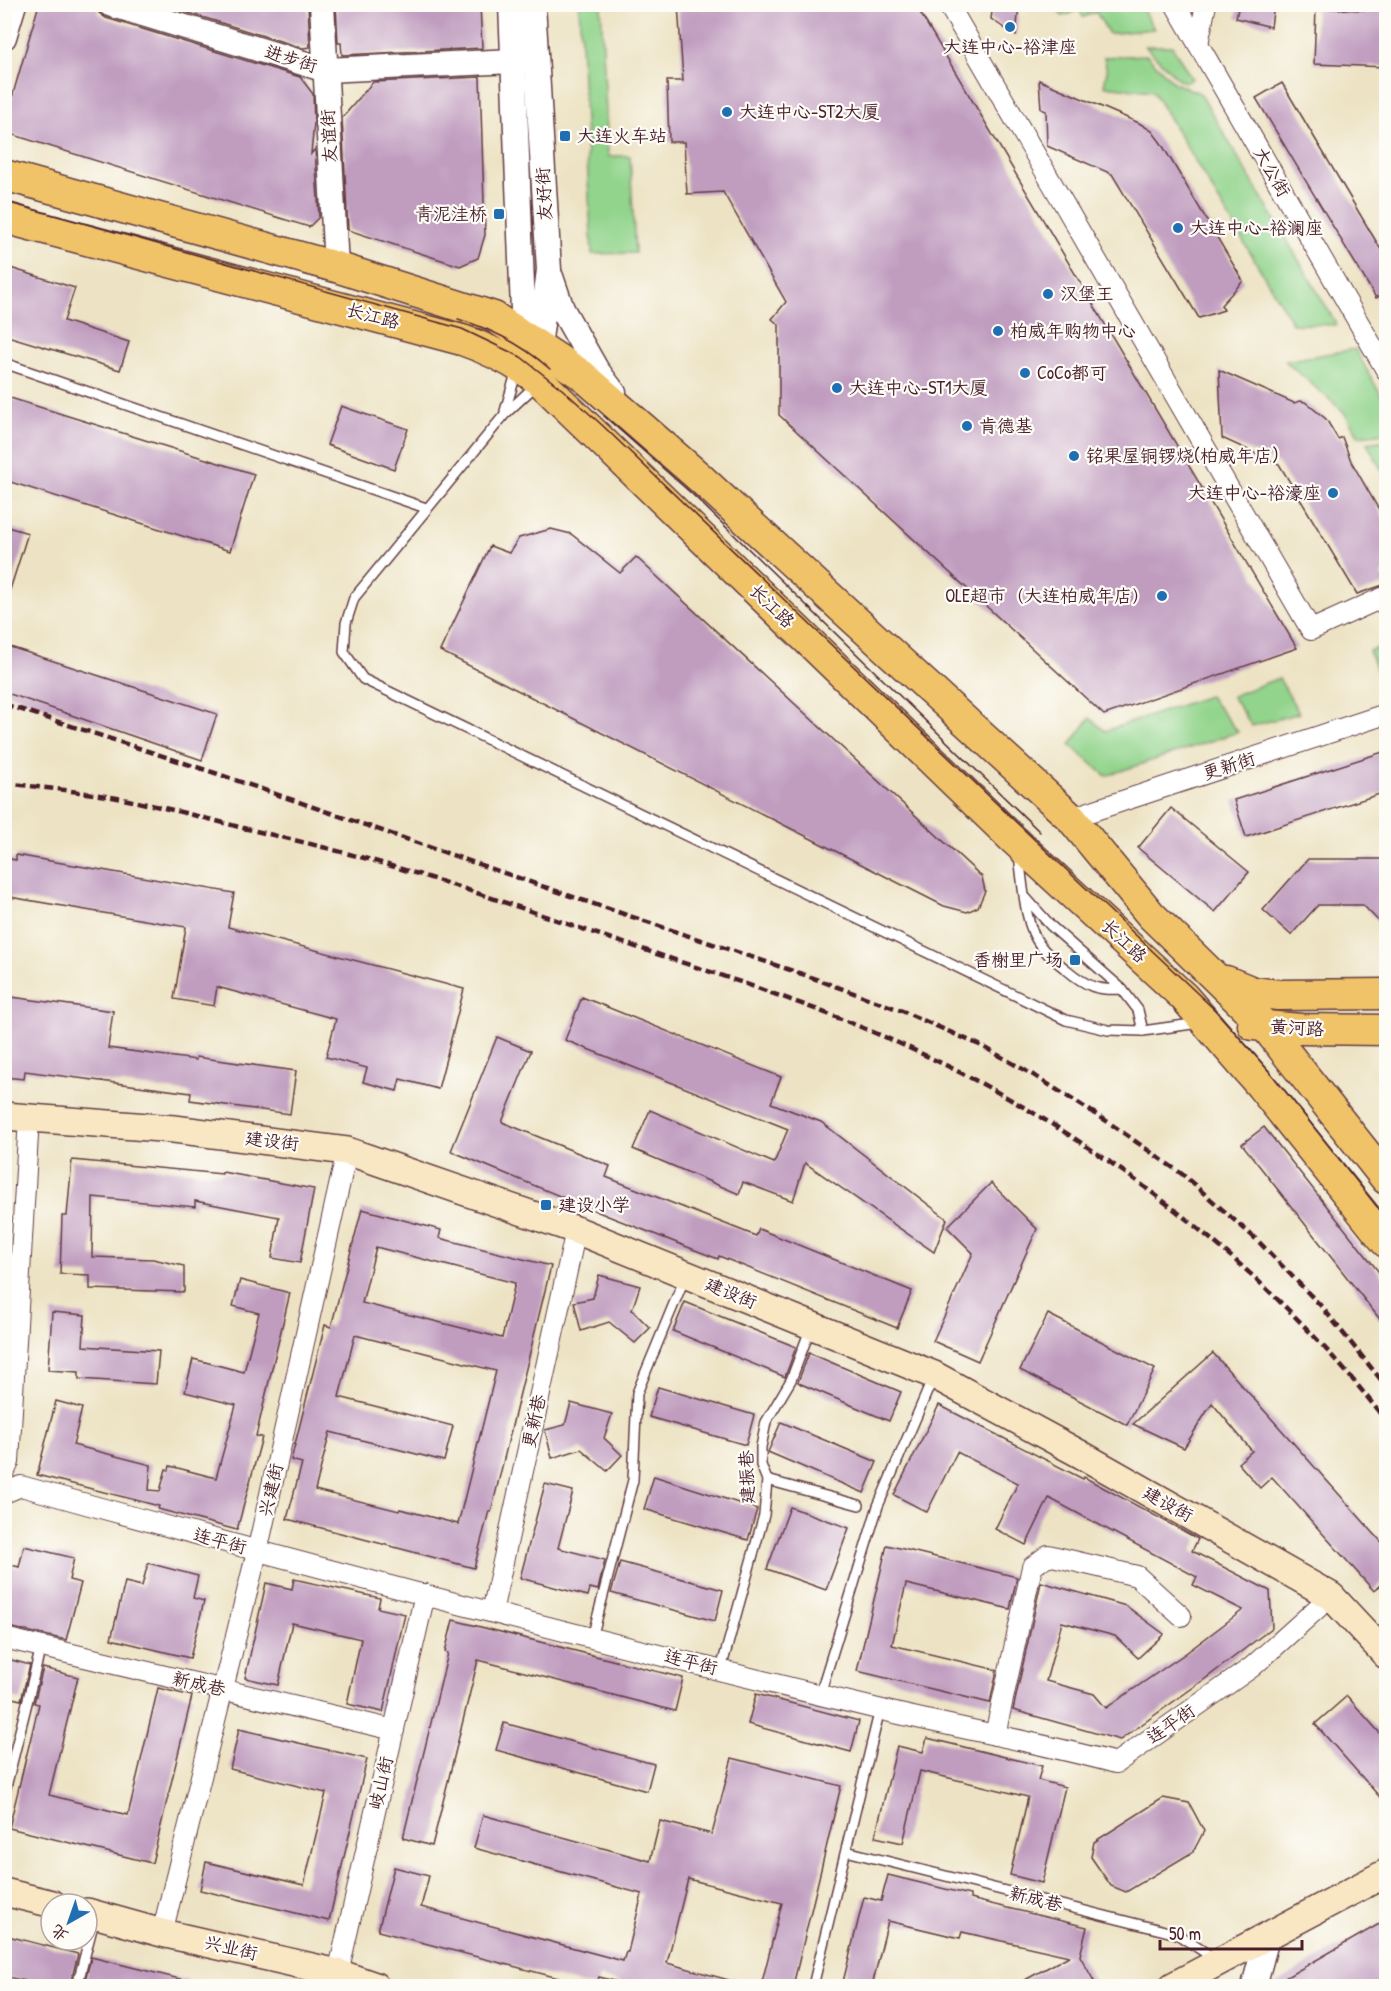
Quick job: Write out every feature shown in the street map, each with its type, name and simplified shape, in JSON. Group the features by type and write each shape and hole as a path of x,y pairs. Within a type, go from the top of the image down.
{"main road":[{"name":"长江路","path":"4,175 336,267 494,317 582,375 630,414 1071,818 1151,915 1265,1026 1386,1179"},
{"name":"长江路","path":"4,218 462,340 486,349 529,374 1012,838 1176,989 1208,1022 1386,1242"},
{"name":"黄河路","path":"1218,978 1253,992 1278,995 1386,994"},
{"name":"黄河路","path":"1208,1022 1301,1029 1386,1030"},
{"name":"建设街","path":"17,1117 174,1129 347,1150 576,1230 934,1375 1080,1454 1331,1596 1386,1655"},
{"path":"1184,1983 1386,1873"},
{"path":"4,1892 39,1901"},
{"name":"兴业街","path":"99,1915 162,1933 338,1972 375,1986"}],"street":[{"path":"4,37 14,4"},
{"name":"进步街","path":"110,4 326,70 513,61"},
{"name":"友谊街","path":"322,4 336,267"},
{"name":"友好街","path":"511,4 532,340 536,368 529,374"},
{"name":"友好街","path":"532,340 549,270 533,4"},
{"path":"948,4 1311,630 1386,596"},
{"name":"大公街","path":"1175,4 1384,361"},
{"path":"1198,45 1206,4"},
{"path":"549,270 561,309 596,369 630,414"},
{"name":"更新街","path":"1071,818 1386,714"},
{"path":"4,1473 9,1462 17,1117"},
{"name":"兴建街","path":"162,1933 257,1552 347,1150"},
{"name":"更新巷","path":"492,1612 576,1230"},
{"name":"连平街","path":"4,1493 21,1486 257,1552 592,1638 880,1709 1116,1763 1252,1667 1331,1596"},
{"path":"995,1735 1032,1567 1047,1556 1137,1576 1181,1617"},
{"name":"岐山街","path":"338,1972 425,1594"},
{"name":"新成巷","path":"4,1638 394,1730"},
{"path":"1254,1986 1267,1938"}],"lane":[{"path":"4,363 426,508"},
{"path":"529,374 505,414 354,598 346,623 344,652 363,679 1066,1020 1108,1029 1143,1031 1208,1022"},
{"path":"505,414 529,374"},
{"path":"1012,838 1019,855 1029,922 1039,945 1078,980 1091,987 1106,990 1122,989"},
{"path":"1025,897 1051,926 1122,989 1138,1010 1143,1031"},
{"path":"592,1638 633,1480 637,1393 686,1275"},
{"name":"建振巷","path":"721,1669 764,1515 767,1480 761,1465 761,1447 766,1422 791,1380 811,1325"},
{"path":"820,1694 878,1506 934,1375"},
{"path":"767,1480 859,1505"},
{"path":"4,1795 41,1647"},
{"path":"813,1986 880,1709"},
{"name":"新成巷","path":"846,1851 1177,1934 1220,1962"},
{"path":"77,1986 84,1952"}],"green space":[{"path":"579,5 601,5 608,156 630,156 635,253 592,254"},
{"path":"1053,5 1140,5 1154,29 1109,34 1096,12 1083,17 1079,10 1063,16"},
{"path":"1145,46 1172,46 1192,79 1186,82 1179,79"},
{"path":"1147,55 1174,83 1200,93 1337,325 1293,324 1153,91 1104,86 1107,71 1104,57"},
{"path":"1355,349 1386,404 1386,433 1359,436 1344,412 1285,361"},
{"path":"1386,440 1386,478 1367,443"},
{"path":"1386,646 1386,679 1380,681 1369,651"},
{"path":"1279,678 1299,713 1252,726 1232,696"},
{"path":"1209,696 1238,732 1106,776 1070,745 1090,718 1105,731"}],"building":[{"path":"39,4 96,4 99,13 106,18 300,77 313,94 314,123 311,154 315,149 319,217 309,227 4,132 4,125"},
{"path":"160,4 308,4 310,47 303,48"},
{"path":"336,4 480,4 482,48 342,55 341,43 338,43"},
{"name":"柏威年购物中心","path":"678,4 915,4 1297,648 1104,715 779,415 779,325 772,319 786,302 723,192 687,194 684,142 669,142 667,81 683,81"},
{"name":"大连中心-裕津座","path":"993,4 1019,4 1016,36 991,19"},
{"path":"1239,4 1274,4 1271,27 1236,18"},
{"path":"1316,8 1386,11 1386,67 1314,64"},
{"path":"480,77 485,235 478,258 460,266 348,230 342,118 373,82"},
{"name":"大连中心-裕澜座","path":"1039,80 1139,123 1152,131 1243,281 1221,305 1224,310 1199,318 1112,174 1047,146 1046,111 1041,109"},
{"path":"1282,83 1386,258 1386,292 1376,298 1256,98"},
{"path":"4,266 75,288 64,321 129,342 120,370 4,335"},
{"name":"大连中心-裕濠座","path":"1219,370 1294,403 1305,402 1326,419 1338,439 1342,437 1351,461 1386,522 1386,570 1382,575 1386,584 1357,594 1279,464 1222,438"},
{"path":"4,396 254,474 230,551 4,480"},
{"path":"341,406 408,429 394,469 327,445"},
{"path":"4,526 28,533 8,596 4,595"},
{"path":"551,529 571,534 620,573 636,557 982,877 985,891 978,907 967,912 944,906 440,651 490,546 509,553 519,538"},
{"path":"4,645 217,714 202,760 4,692"},
{"path":"1386,751 1386,792 1246,837 1234,800"},
{"path":"1171,808 1249,872 1215,912 1138,848"},
{"path":"16,855 234,893 228,927 464,989 438,1089 400,1079 397,1091 363,1082 367,1068 326,1057 336,1019 217,987 214,1006 174,999 186,927 4,896 4,858 16,860"},
{"path":"1308,859 1382,859 1386,863 1386,929 1363,905 1318,905 1291,935 1263,910"},
{"path":"4,996 113,1011 108,1048 296,1071 290,1114 190,1100 191,1093 25,1071 24,1079 4,1077"},
{"path":"582,997 781,1077 771,1103 821,1122 947,1219 934,1252 805,1163 793,1201 743,1182 739,1194 633,1149 650,1110 774,1163 788,1129 565,1040"},
{"path":"497,1037 531,1051 502,1122 610,1166 606,1177 756,1236 759,1229 912,1291 897,1328 719,1256 718,1259 608,1216 451,1151"},
{"path":"1264,1127 1386,1281 1386,1327 1242,1144"},
{"path":"72,1160 222,1174 222,1172 314,1189 300,1263 272,1258 279,1217 195,1201 195,1207 93,1197 92,1257 153,1259 184,1266 184,1292 90,1289 90,1275 60,1274 62,1216 67,1216"},
{"path":"991,1183 1037,1229 978,1361 933,1341 973,1253 947,1227"},
{"path":"362,1209 441,1230 439,1238 551,1266 491,1512 489,1511 474,1568 287,1519 302,1463 291,1460 325,1325 331,1327","holes":["376,1247 515,1283 502,1338 362,1303","355,1335 496,1371 458,1524 315,1490 330,1432 444,1461 453,1426 339,1397"]},
{"path":"599,1275 640,1286 632,1310 650,1328 635,1343 609,1322 581,1331 574,1302 593,1298"},
{"path":"240,1280 290,1293 256,1436 262,1437 237,1530 158,1509 159,1506 37,1475 56,1401 82,1408 73,1445 151,1465 149,1490 160,1491 166,1469 169,1470 170,1466 216,1478 236,1405 185,1392 193,1359 244,1372 259,1313 233,1306"},
{"path":"685,1302 796,1347 785,1377 673,1331"},
{"path":"52,1312 85,1315 83,1346 159,1351 156,1384 79,1379 79,1372 48,1370"},
{"path":"1048,1314 1155,1369 1127,1425 1020,1370"},
{"path":"809,1353 901,1392 889,1421 798,1382"},
{"path":"1213,1353 1386,1547 1386,1579 1374,1591 1272,1477 1260,1488 1238,1463 1252,1451 1212,1403 1184,1448 1133,1424"},
{"path":"658,1387 754,1415 746,1445 649,1417"},
{"path":"571,1403 612,1414 604,1438 622,1455 607,1471 581,1449 552,1458 545,1430 565,1425"},
{"path":"939,1405 1083,1479 1084,1477 1198,1539 1192,1551 1270,1591 1272,1628 1120,1740 1013,1710 1041,1582 1126,1606 1164,1634 1138,1658 1115,1636 1062,1622 1046,1681 1094,1694 1106,1708 1186,1653 1243,1610 1193,1585 1197,1577 1049,1498 1026,1545 995,1529 1018,1483 957,1452 927,1512 894,1495"},
{"path":"781,1422 877,1462 864,1493 768,1452"},
{"path":"654,1476 757,1509 748,1540 644,1509"},
{"path":"545,1484 573,1491 558,1548 605,1560 598,1590 590,1588 588,1596 520,1578"},
{"path":"790,1507 849,1528 826,1590 767,1569"},
{"path":"887,1545 1017,1577 1010,1609 906,1584 892,1645 997,1670 990,1703 857,1671"},
{"path":"24,1546 74,1558 69,1580 81,1583 66,1640 4,1626 4,1563 19,1567"},
{"path":"620,1562 723,1590 715,1621 611,1593"},
{"path":"148,1563 198,1576 193,1598 204,1601 190,1658 111,1639 125,1582 142,1586"},
{"path":"294,1579 380,1598 378,1608 405,1614 383,1712 347,1704 361,1639 292,1623 278,1685 245,1678 266,1583 292,1589"},
{"path":"453,1620 683,1678 675,1711 478,1660 432,1846 403,1838 448,1653 445,1652"},
{"path":"4,1658 30,1665 21,1700 4,1696"},
{"path":"43,1668 78,1677 49,1795 128,1815 158,1688 192,1696 152,1863 9,1828 39,1704 34,1703"},
{"path":"756,1694 859,1721 851,1752 748,1724"},
{"path":"1347,1696 1386,1740 1386,1804 1315,1724"},
{"path":"504,1723 654,1764 647,1791 496,1750"},
{"path":"239,1729 367,1759 329,1921 200,1890 206,1862 304,1885 326,1793 230,1769"},
{"path":"927,1738 1042,1766 1038,1780 1065,1787 1042,1883 1010,1875 1028,1797 920,1771 903,1843 875,1837 897,1746 923,1752"},
{"path":"732,1758 841,1786 793,1986 761,1986 782,1903 688,1879 667,1963 736,1982 735,1986 633,1986 599,1977 596,1986 589,1986 378,1931 394,1867 429,1876 421,1907 623,1961 628,1952 642,1894 474,1848 483,1815 650,1861 660,1821 712,1834"},
{"path":"1163,1798 1189,1803 1204,1831 1193,1852 1126,1892 1111,1886 1091,1857 1094,1842"},
{"path":"888,1875 970,1895 970,1899 1087,1927 1080,1956 1094,1981 1085,1986 1014,1986 1069,1956 962,1932 960,1938 888,1921 872,1986 842,1986 864,1897 881,1901"},
{"path":"1386,1920 1386,1980 1376,1986 1271,1986"},
{"path":"4,1935 39,1944 39,1952 78,1954 70,1986 44,1986 4,1976"},
{"path":"91,1957 188,1981 187,1986 84,1986"}],"tram line":[{"path":"4,201 462,329 521,357 602,425 1215,1010 1270,1072 1386,1218"},
{"path":"458,319 507,339 550,369"},
{"path":"604,416 692,494 1040,832"}],"railway":[{"path":"4,704 215,773 802,974 900,1010 984,1047 1108,1122 1182,1174 1257,1240 1322,1307 1386,1386"},
{"path":"4,783 128,800 371,860 469,890 743,983 831,1015 918,1052 1048,1122 1112,1164 1174,1209 1233,1258 1288,1310 1340,1364 1386,1421"}],"place":[{"name":"大连中心-裕津座","path":"1010,27"},
{"name":"大连中心-ST2大厦","path":"727,112"},
{"name":"大连火车站","path":"565,136"},
{"name":"青泥洼桥","path":"499,214"},
{"name":"大连中心-裕澜座","path":"1178,228"},
{"name":"汉堡王","path":"1048,294"},
{"name":"柏威年购物中心","path":"998,331"},
{"name":"CoCo都可","path":"1025,373"},
{"name":"大连中心-ST1大厦","path":"837,388"},
{"name":"肯德基","path":"967,426"},
{"name":"铭果屋铜锣烧(柏威年店)","path":"1074,456"},
{"name":"大连中心-裕濠座","path":"1333,493"},
{"name":"OLE超市（大连柏威年店）","path":"1162,596"},
{"name":"香榭里广场","path":"1075,960"},
{"name":"建设小学","path":"546,1205"}]}
